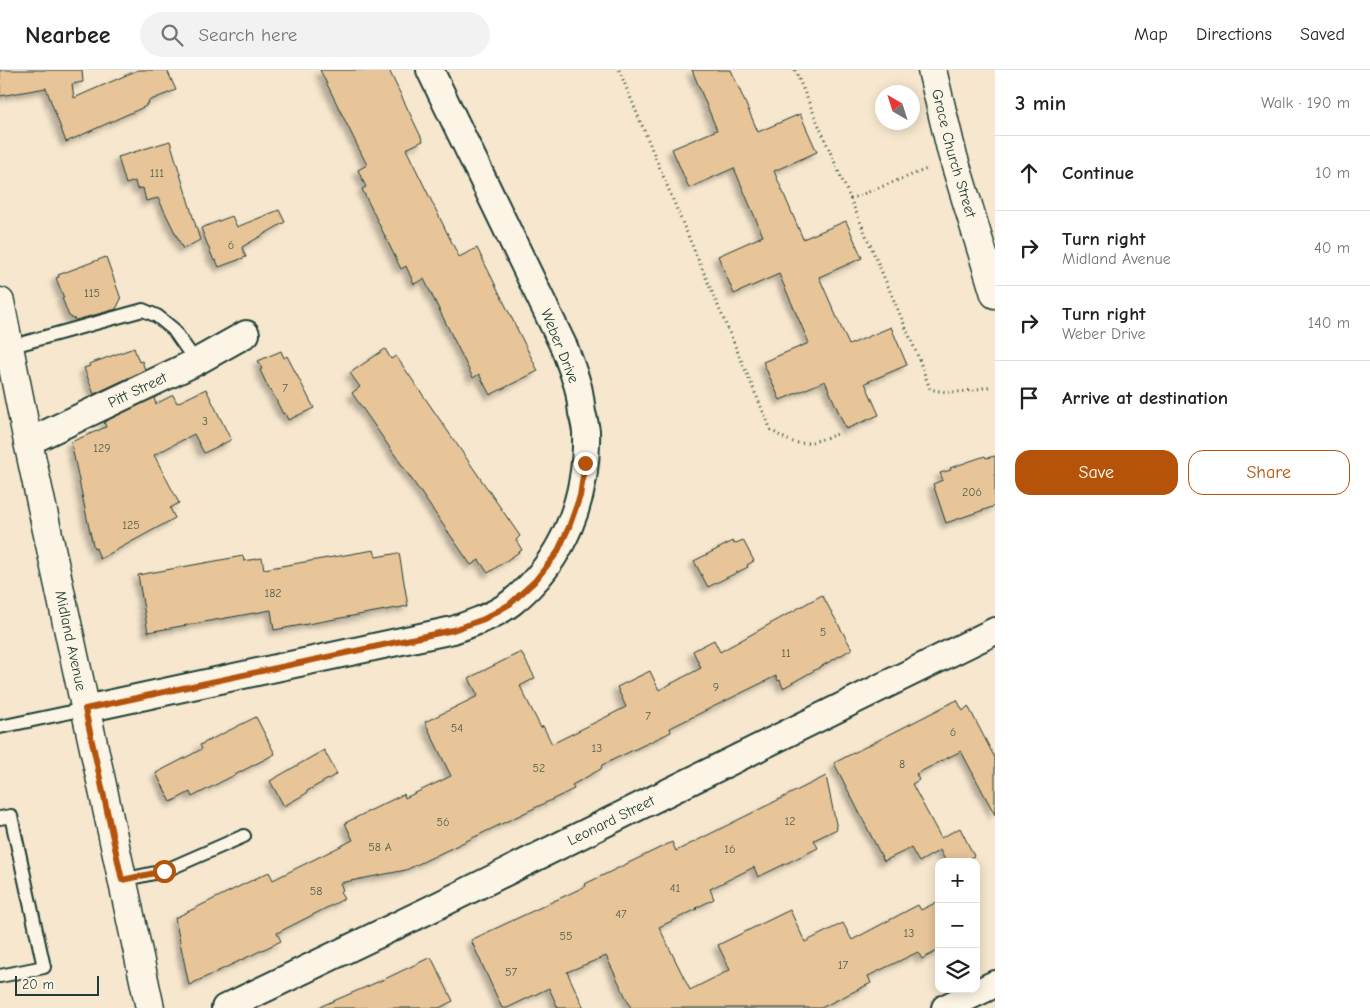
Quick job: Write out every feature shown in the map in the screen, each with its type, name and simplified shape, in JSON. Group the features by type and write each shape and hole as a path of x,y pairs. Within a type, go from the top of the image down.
{"street":[{"name":"Weber Drive","path":"85,709 453,630 484,619 510,604 535,581 557,553 580,496 585,463 586,430 578,387 564,347 430,70"},
{"name":"Grace Church Street","path":"932,70 952,153 995,294"},
{"name":"Midland Avenue","path":"0,302 9,347 8,382 28,442 150,1008"},
{"name":"Pitt Street","path":"28,442 196,362 246,334"},
{"name":"Leonard Street","path":"225,1008 431,909 995,631"},
{"path":"945,1008 995,984"}],"lane":[{"path":"9,347 143,310 158,316 173,329 196,362"},
{"path":"0,727 85,709"},
{"path":"0,818 11,816 44,967 0,976"},
{"path":"122,880 164,871 244,836"}],"path":[{"path":"619,70 771,430 786,440 801,444 838,434"},
{"path":"795,70 917,354 930,389 959,393 992,386"},
{"path":"850,199 927,169"}],"building":[{"path":"0,70 82,70 83,82 72,84 74,98 138,70 167,70 176,90 148,101 149,103 146,106 66,142 46,88 0,96"},
{"path":"320,70 389,70 423,141 406,149 459,257 477,248 538,371 490,395 479,374 473,378 424,279 414,284 406,266 401,269 362,189 366,187 358,170 367,165"},
{"path":"692,70 731,70 758,132 800,114 817,152 774,171 803,239 846,221 862,258 819,277 849,345 891,327 907,365 865,383 879,415 846,429 825,381 780,400 763,362 809,343 779,274 734,294 718,256 763,236 734,168 689,188 672,149 717,130"},
{"path":"170,141 200,240 183,249 158,198 146,201 143,188 137,189 135,181 126,184 118,157"},
{"path":"279,210 285,222 242,247 246,257 219,267 216,260 214,261 201,228 232,216 237,227"},
{"path":"106,257 121,299 116,309 76,320 69,316 56,278 59,277 58,275"},
{"path":"134,348 139,362 142,361 145,370 94,394 84,368 90,366 89,364"},
{"path":"385,349 391,359 396,356 520,536 516,540 522,550 488,573 479,560 471,565 352,393 360,387 350,373"},
{"path":"281,351 284,358 287,356 314,408 288,420 270,391 258,361"},
{"path":"206,389 231,440 204,453 194,434 154,455 179,503 170,508 175,518 100,559 96,548 94,549 71,442 106,427 104,422 154,398 156,404 173,395 177,403"},
{"path":"985,456 986,458 995,456 995,506 946,523 933,484 943,480 940,473"},
{"path":"743,540 754,561 747,565 748,567 708,587 694,561 733,541 734,544"},
{"path":"374,550 376,557 399,553 408,606 274,630 271,610 148,632 138,575 243,556 244,561 262,558 264,569"},
{"path":"822,595 852,649 783,688 776,676 670,728 671,732 602,765 601,769 572,785 574,789 406,870 340,883 343,890 340,892 344,899 277,933 281,941 189,985 175,918 269,872 273,880 353,840 345,823 404,794 405,798 451,776 425,722 478,696 469,678 521,652 535,678 520,686 541,728 543,726 552,744 626,707 617,687 650,671 659,690 701,668 693,651 714,640 720,652"},
{"path":"957,700 963,711 968,706 995,758 995,815 961,751 916,774 919,780 912,784 941,838 960,828 974,856 970,858 944,858 940,850 919,862 911,848 884,861 834,763"},
{"path":"256,717 275,754 192,797 190,792 171,802 156,773 202,749 200,745"},
{"path":"324,750 337,774 284,806 270,781"},
{"path":"826,776 837,829 814,840 818,848 758,877 754,867 710,889 714,899 659,927 690,990 730,970 718,945 790,910 805,942 843,923 852,940 918,905 921,910 935,903 935,952 922,959 918,952 868,976 871,983 821,1008 631,1008 606,956 567,972 584,1008 558,1008 549,988 507,1008 502,1008 471,940 586,886 585,884 672,842 676,851"},
{"path":"431,957 453,1001 439,1008 317,1008 387,978"}],"route":[{"path":"164,871 122,880 85,709 453,630 484,619 510,604 535,581 557,553 580,496 585,463"}]}
